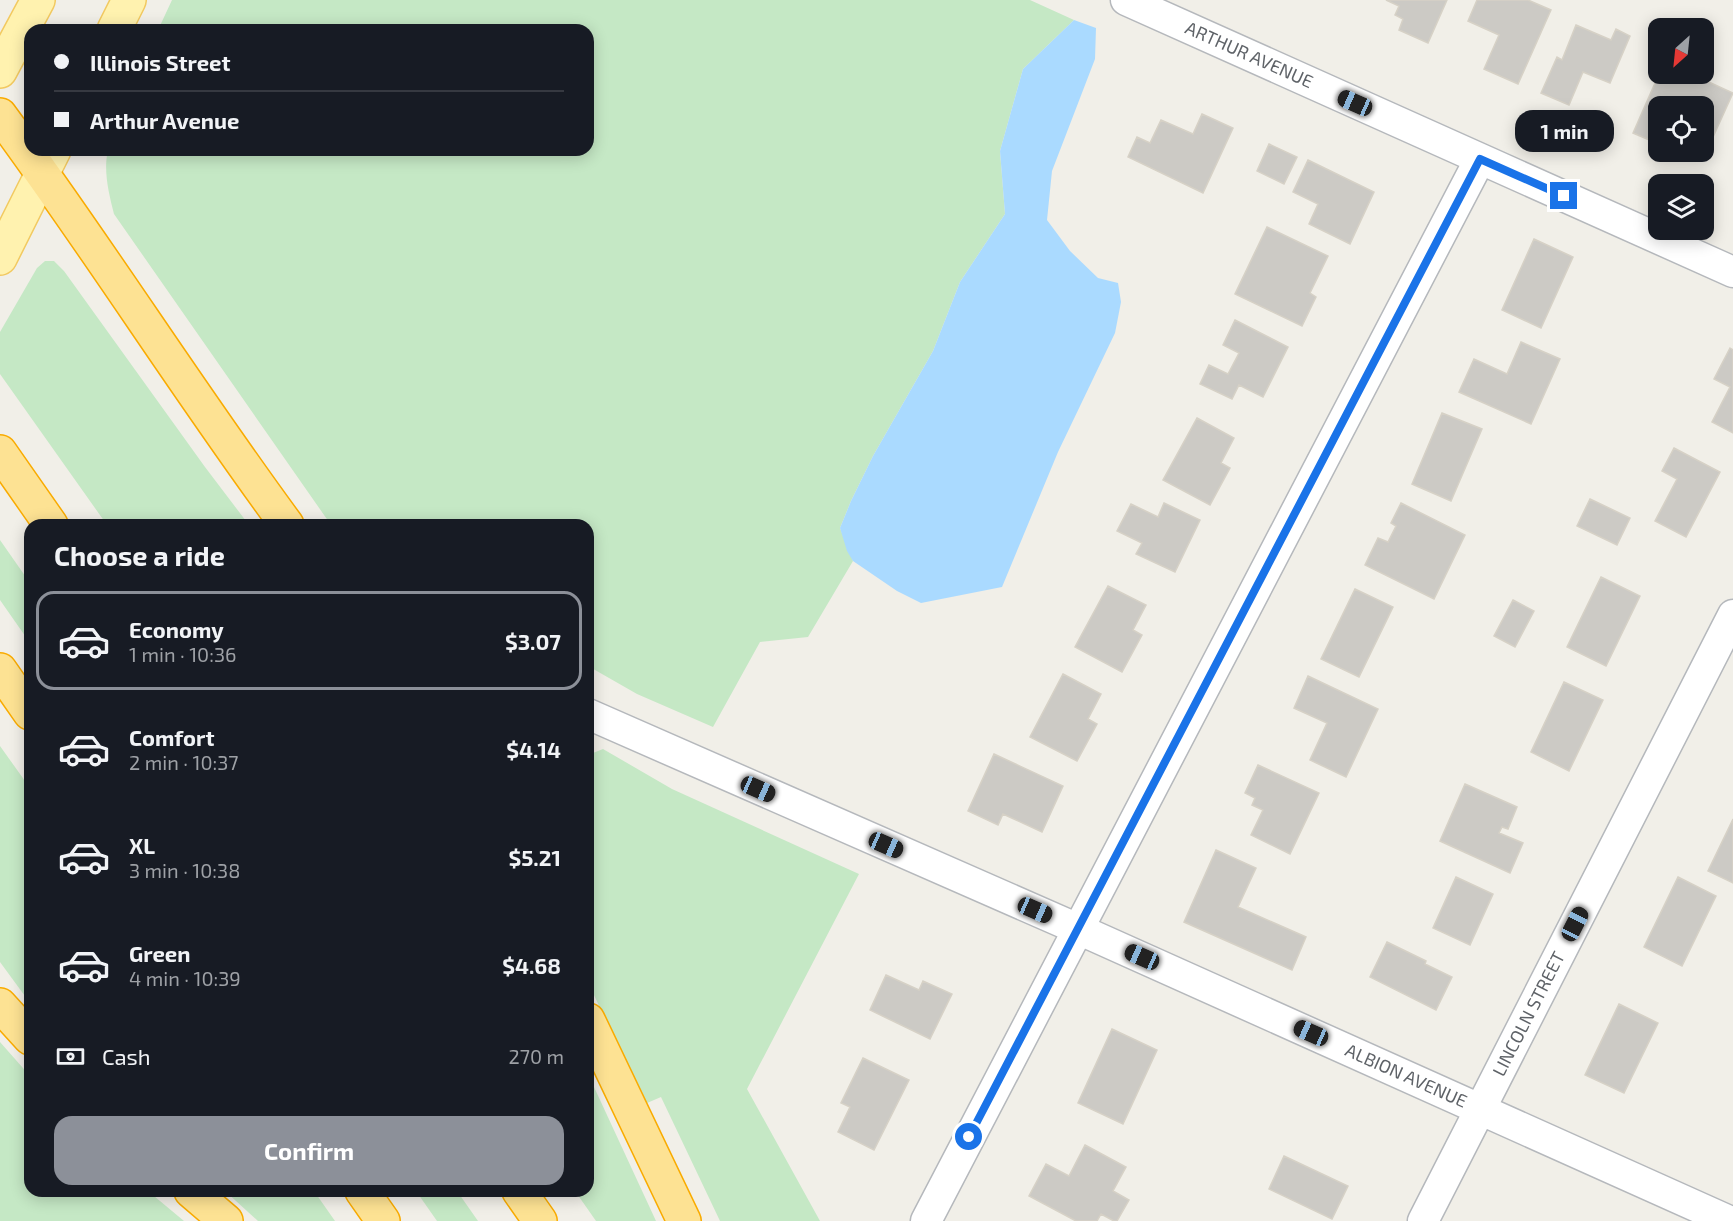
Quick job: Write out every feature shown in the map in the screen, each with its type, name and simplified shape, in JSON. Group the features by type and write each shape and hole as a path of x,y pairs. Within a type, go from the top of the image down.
{"highway":[{"path":"0,115 24,138"},
{"path":"48,161 240,461 283,519"},
{"path":"0,452 47,519"},
{"path":"0,670 24,704"},
{"path":"0,1005 24,1031"},
{"path":"594,1033 684,1221"},
{"path":"198,1197 226,1221"},
{"path":"366,1197 383,1221"},
{"path":"523,1197 540,1221"}],"main road":[{"path":"25,24 38,0"},
{"path":"117,24 129,0"},
{"path":"0,71 24,26"},
{"path":"0,258 48,161"}],"street":[{"name":"ARTHUR AVENUE","path":"1126,0 1733,272"},
{"path":"926,1221 1480,159"},
{"name":"LINCOLN STREET","path":"1423,1221 1733,615"},
{"name":"ALBION AVENUE","path":"594,717 1078,929 1730,1221"}],"green space":[{"path":"172,0 1030,0 1074,20 1023,69 1000,151 1005,214 960,282 933,351 873,456 851,501 840,528 853,561 808,637 760,642 713,727 637,694 594,669 594,519 327,519 114,214 106,174 107,156 594,156 594,24 161,24"},
{"path":"45,261 54,261 64,271 244,519 103,519 0,374 0,332 37,268"},
{"path":"0,540 24,574 24,634 0,600"},
{"path":"0,746 24,780 24,995 0,962"},
{"path":"603,749 672,789 859,874 747,1089 820,1221 720,1221 661,1097 647,1103 623,1058 594,995 594,753"},
{"path":"0,1042 24,1069 24,1197 155,1197 184,1221 0,1221"},
{"path":"594,1087 656,1221 596,1221 579,1197 594,1197"},
{"path":"232,1197 318,1197 335,1221 258,1221"},
{"path":"420,1197 461,1197 478,1221 437,1221"}],"water":[{"path":"1074,20 1096,28 1095,59 1052,171 1047,220 1070,251 1098,278 1118,283 1121,302 1115,333 1058,452 1002,587 921,603 897,591 853,561 847,551 840,528 873,456 933,351 960,282 1005,214 1000,151 1023,69"}],"building":[{"path":"1386,0 1447,0 1428,43 1399,30 1403,19 1395,15 1399,6"},
{"path":"1477,0 1528,0 1551,10 1518,84 1484,69 1499,35 1468,21"},
{"path":"1576,25 1611,40 1616,29 1630,36 1610,83 1583,72 1569,105 1541,93 1557,57 1562,60"},
{"path":"1655,84 1713,84 1733,93 1714,135 1714,96 1649,96"},
{"path":"1648,99 1648,139 1633,133"},
{"path":"1202,114 1233,128 1203,193 1128,157 1137,137 1150,143 1161,120 1193,134"},
{"path":"1269,144 1297,157 1284,184 1257,171"},
{"path":"1308,160 1374,192 1350,244 1309,224 1318,204 1293,192"},
{"path":"1267,227 1328,256 1310,293 1316,297 1302,326 1235,294"},
{"path":"1534,239 1573,257 1541,328 1502,310"},
{"path":"1235,320 1288,347 1263,397 1239,385 1232,399 1200,384 1209,365 1228,374 1239,353 1223,345"},
{"path":"1521,342 1560,359 1531,424 1459,392 1474,359 1507,374"},
{"path":"1730,348 1733,350 1733,433 1712,422 1730,387 1714,379"},
{"path":"1442,413 1482,429 1451,501 1412,484"},
{"path":"1197,418 1234,438 1221,463 1230,468 1210,505 1163,480"},
{"path":"1674,448 1720,472 1686,537 1655,521 1677,479 1662,471"},
{"path":"1590,499 1630,518 1617,545 1577,526"},
{"path":"1164,503 1200,520 1175,572 1136,554 1142,543 1117,531 1131,504 1158,517"},
{"path":"1401,503 1465,535 1434,599 1365,565 1378,538 1388,542 1396,526 1391,523"},
{"path":"1601,577 1640,596 1606,666 1567,647"},
{"path":"1108,586 1146,605 1133,630 1142,635 1122,672 1075,647"},
{"path":"1355,589 1393,607 1359,677 1321,659"},
{"path":"1513,600 1534,611 1515,647 1494,636"},
{"path":"1063,674 1101,694 1088,719 1097,724 1077,761 1030,737"},
{"path":"1308,676 1378,709 1346,777 1310,760 1327,723 1294,708"},
{"path":"1564,682 1603,700 1569,771 1531,752"},
{"path":"994,754 1063,786 1042,832 1003,814 998,825 968,811"},
{"path":"1258,765 1319,793 1290,854 1251,835 1263,810 1252,805 1255,798 1245,793"},
{"path":"1465,784 1517,807 1508,829 1502,827 1499,833 1523,843 1510,873 1440,841"},
{"path":"1733,819 1733,883 1708,871"},
{"path":"1216,850 1256,868 1238,907 1306,937 1292,970 1184,922"},
{"path":"1456,877 1493,894 1470,945 1433,928"},
{"path":"1678,877 1716,896 1682,966 1644,947"},
{"path":"1387,942 1452,977 1436,1010 1370,977"},
{"path":"886,975 919,990 923,981 952,994 930,1039 870,1010"},
{"path":"1619,1004 1658,1023 1624,1093 1585,1075"},
{"path":"1112,1029 1157,1050 1123,1124 1078,1103"},
{"path":"863,1058 909,1080 874,1150 838,1132 850,1107 841,1103"},
{"path":"1085,1145 1126,1167 1113,1191 1129,1200 1117,1221 1101,1214 1097,1221 1076,1221 1029,1196 1046,1164 1069,1176"},
{"path":"1284,1156 1348,1186 1332,1219 1269,1189"}],"route":[{"path":"969,1137 1480,159 1564,196"}]}
